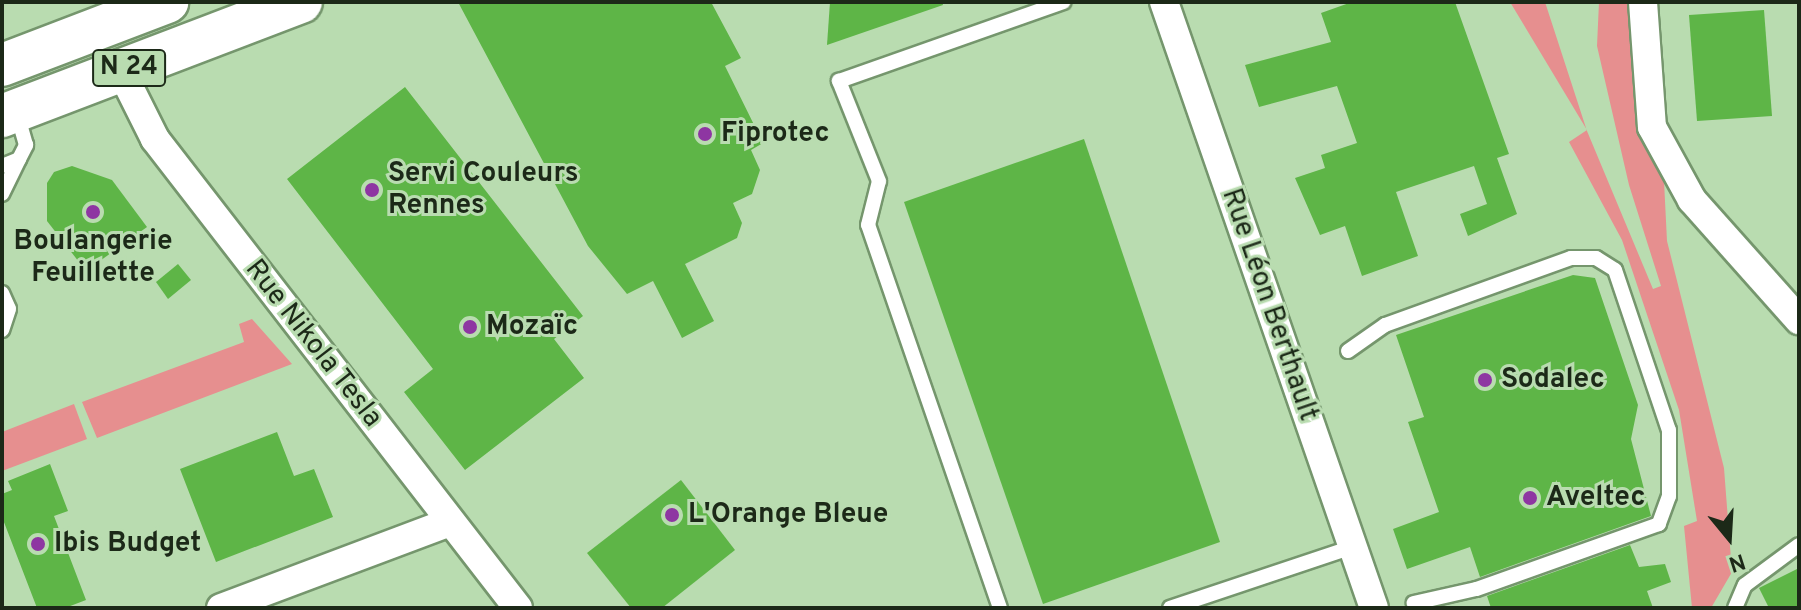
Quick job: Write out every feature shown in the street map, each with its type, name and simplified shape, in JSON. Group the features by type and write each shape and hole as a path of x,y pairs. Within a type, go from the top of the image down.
{"main road":[{"name":"N 24","path":"2,65 167,2"},
{"name":"N 24","path":"9,113 301,2"}],"street":[{"name":"Rue Léon Berthault","path":"1164,2 1374,608"},
{"path":"1643,2 1652,127 1692,200 1799,320"},
{"name":"Rue Nikola Tesla","path":"121,71 155,139 518,608"},
{"path":"221,608 450,522"}],"lane":[{"path":"1000,608 868,225 879,181 839,81 1063,2"},
{"path":"2,194 26,145 9,113"},
{"path":"2,166 19,159"},
{"path":"1348,351 1385,325 1571,258 1596,258 1615,270 1669,430 1669,496 1659,524 1476,589 1414,603"},
{"path":"2,293 9,309 2,330"},
{"path":"1735,608 1745,585 1799,545"},
{"path":"1170,608 1352,547"}],"shaded area":[{"path":"1510,2 1545,2 1586,129"},
{"path":"1599,2 1634,2 1642,140 1664,181 1667,241 1724,468 1732,572 1711,608 1692,608 1684,526 1697,521 1679,410 1622,240 1569,142 1587,130 1653,289 1661,286 1629,185 1597,46"},
{"path":"252,319 292,364 97,438 82,402 244,342 239,324"},
{"path":"74,404 87,439 2,471 2,432"}],"building":[{"path":"458,2 711,2 741,58 725,66 763,143 751,150 760,170 752,194 733,203 742,223 737,238 685,264 714,321 682,338 653,281 627,294 588,246"},
{"path":"830,2 942,2 943,5 827,45"},
{"path":"1352,2 1455,2 1509,154 1497,158 1517,214 1468,236 1460,214 1487,204 1474,166 1396,192 1418,256 1362,276 1345,226 1320,235 1295,178 1325,168 1321,155 1357,143 1337,86 1259,107 1245,65 1331,42 1321,13"},
{"path":"1764,10 1772,116 1697,121 1689,15"},
{"path":"405,87 583,316 554,339 584,378 465,470 404,392 433,369 287,179"},
{"path":"1084,139 1220,542 1043,604 904,202"},
{"path":"72,166 112,180 147,227 86,271 47,221 47,183 54,172"},
{"path":"178,264 191,280 168,299 156,282"},
{"path":"1573,275 1595,278 1638,405 1631,439 1651,516 1480,577 1470,547 1407,569 1393,529 1439,512 1408,422 1424,417 1396,335"},
{"path":"277,432 294,476 314,469 333,517 216,562 180,469"},
{"name":"Ibis Budget","path":"50,464 68,511 54,516 86,600 65,608 37,608 2,517 2,494 12,490 8,481"},
{"name":"L'Orange Bleue","path":"681,480 735,550 662,608 631,608 587,553"},
{"path":"1630,545 1639,567 1665,564 1671,582 1647,591 1653,608 1491,608 1487,596"},
{"path":"1799,568 1799,608 1769,608 1759,588"}],"place":[{"name":"Fiprotec","path":"705,134"},
{"name":"Servi Couleurs Rennes","path":"372,190"},
{"name":"Boulangerie Feuillette","path":"93,212"},
{"name":"Mozaïc","path":"470,327"},
{"name":"Sodalec","path":"1485,380"},
{"name":"Aveltec","path":"1530,498"},
{"name":"L'Orange Bleue","path":"672,515"},
{"name":"Ibis Budget","path":"38,544"}]}
